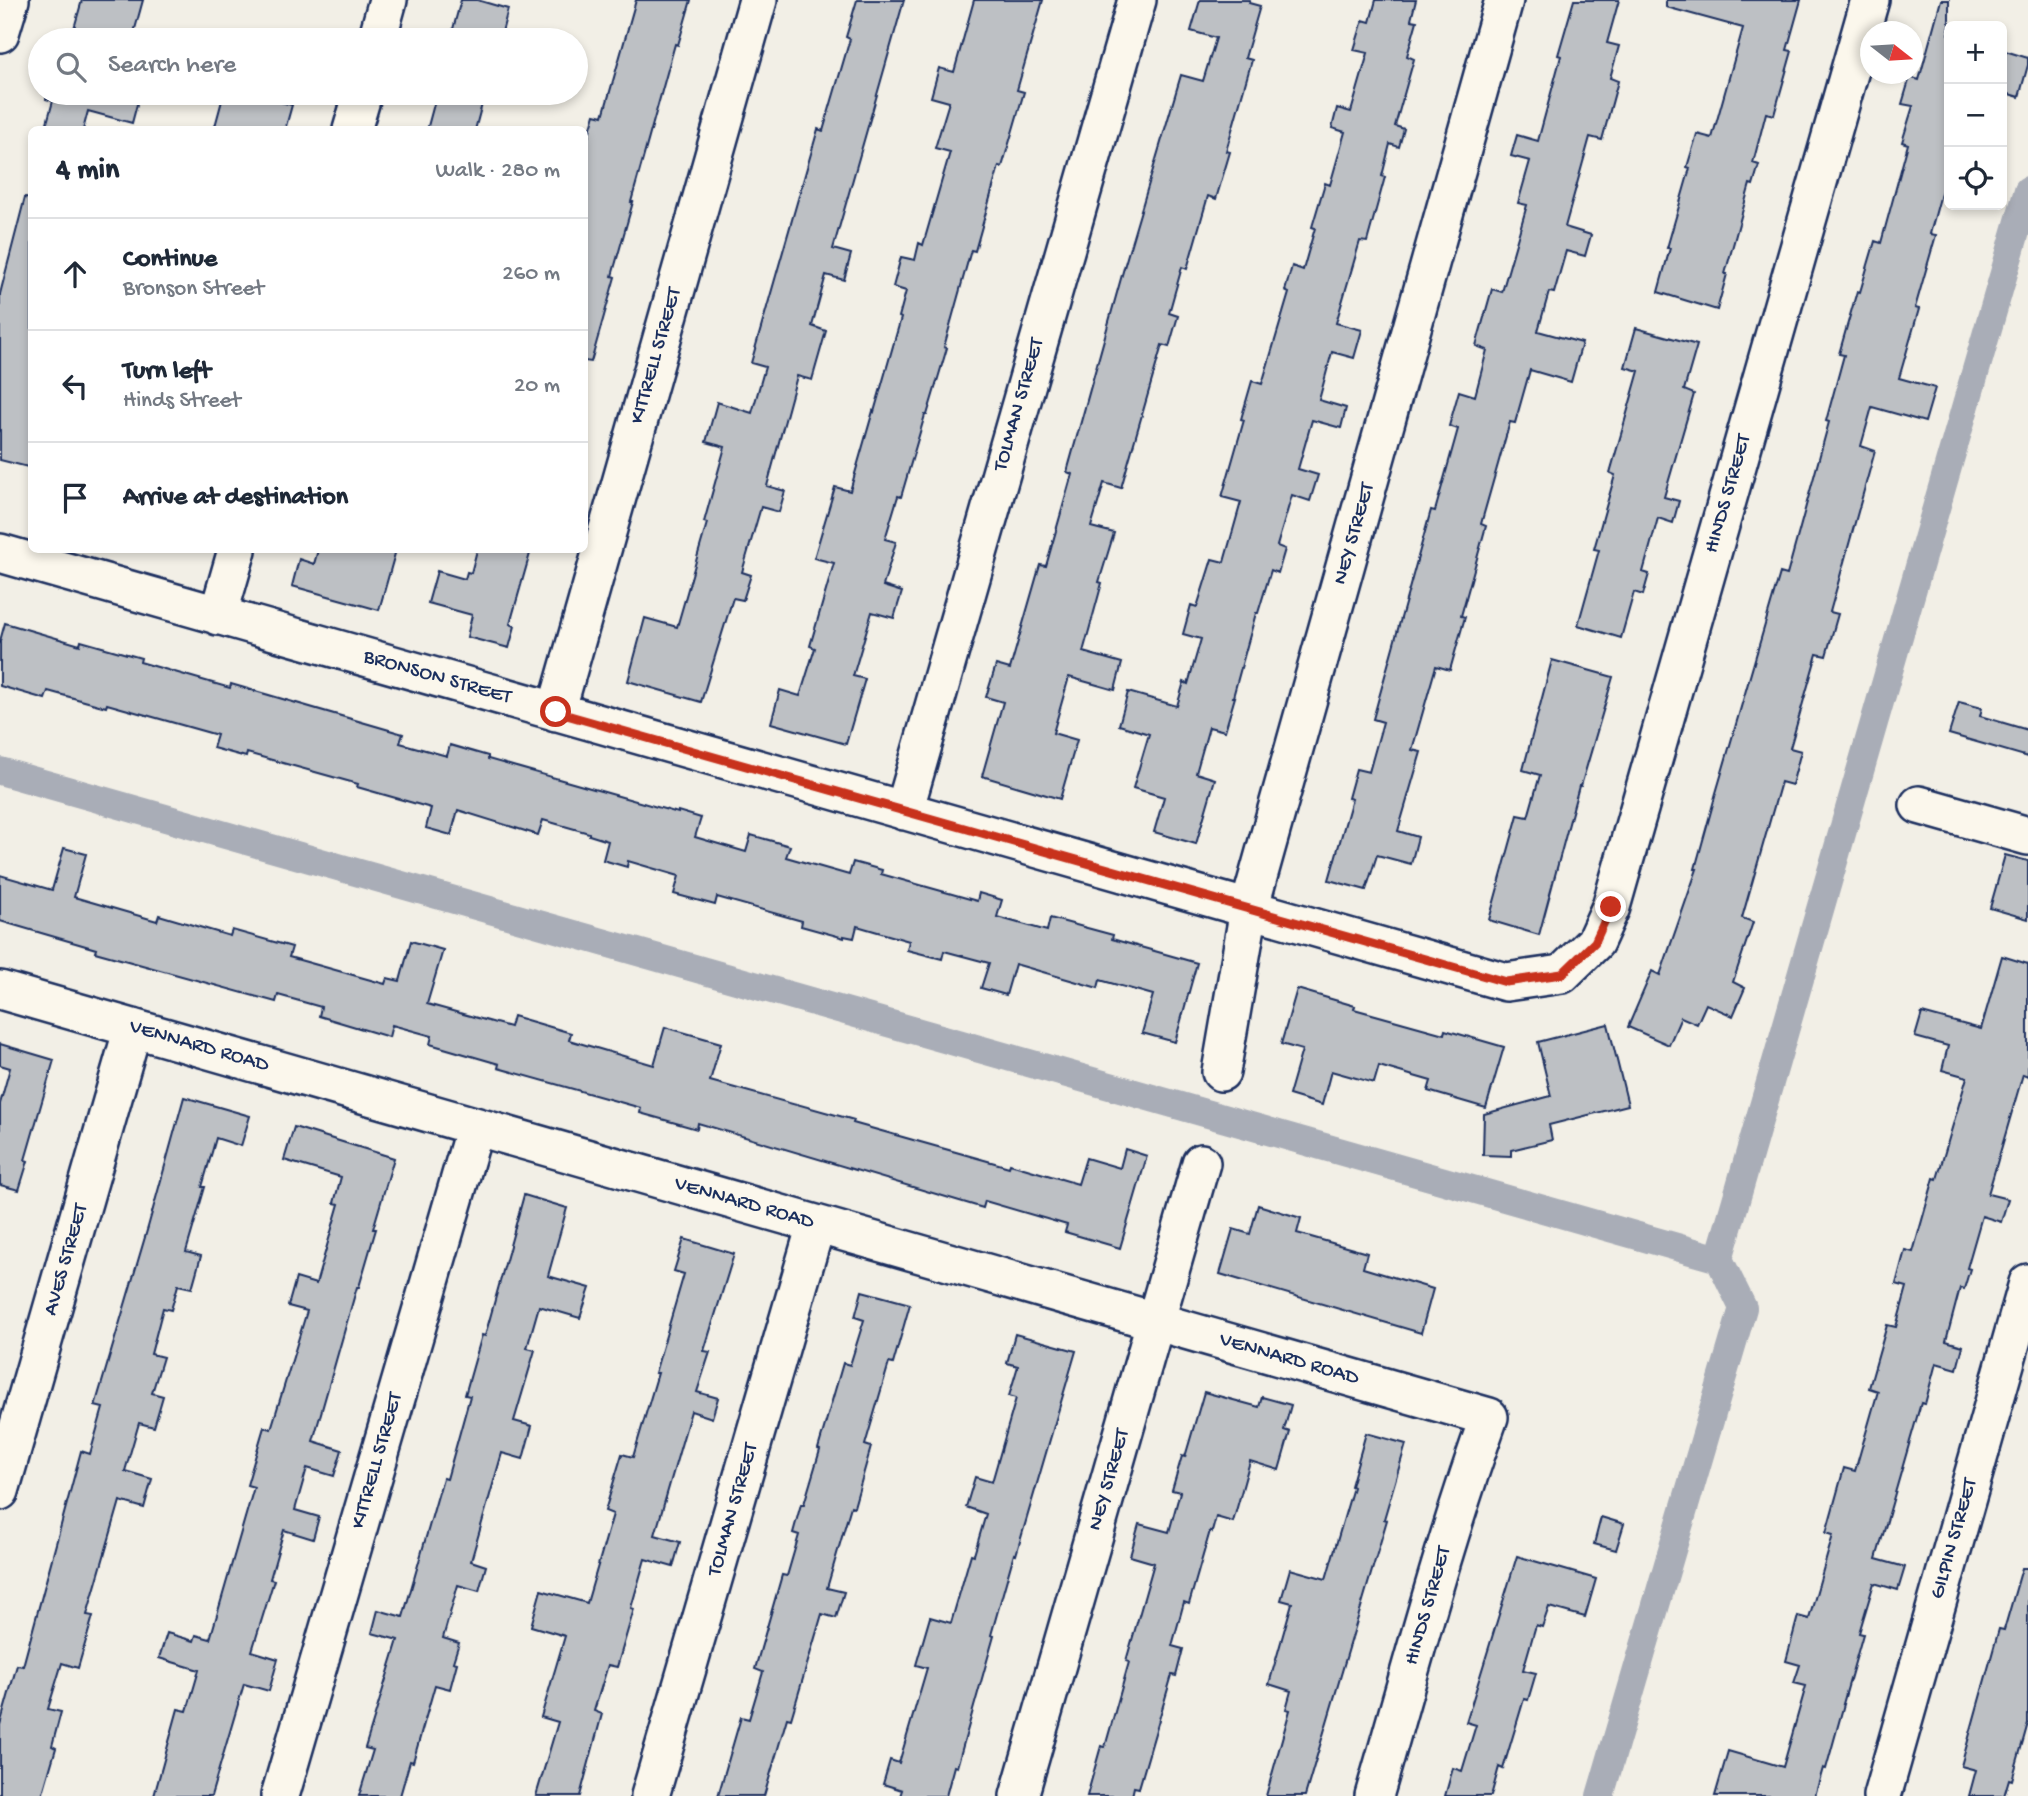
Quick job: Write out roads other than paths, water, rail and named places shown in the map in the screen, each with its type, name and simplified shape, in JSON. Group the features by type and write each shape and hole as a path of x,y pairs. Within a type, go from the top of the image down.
{"street":[{"path":"0,33 10,0"},
{"path":"380,28 388,0"},
{"name":"KITTRELL STREET","path":"556,712 758,0"},
{"name":"TOLMAN STREET","path":"904,811 1137,0"},
{"name":"NEY STREET","path":"1221,1072 1250,909 1504,0"},
{"name":"HINDS STREET","path":"1562,974 1595,942 1611,907 1870,0"},
{"path":"353,126 359,105"},
{"path":"218,616 236,553"},
{"name":"BRONSON STREET","path":"0,554 1506,982 1562,974"},
{"path":"1919,805 2028,836"},
{"name":"VENNARD ROAD","path":"0,990 1489,1417"},
{"name":"AVES STREET","path":"0,1491 133,1028"},
{"name":"KITTRELL STREET","path":"280,1796 475,1127"},
{"name":"NEY STREET","path":"1019,1796 1201,1163"},
{"name":"TOLMAN STREET","path":"650,1796 817,1225"},
{"name":"GILPIN STREET","path":"1882,1796 2018,1357 2028,1283"},
{"name":"HINDS STREET","path":"1374,1796 1441,1560 1489,1417"}],"waterway":[{"path":"1600,1796 1743,1308 1719,1259 2028,190"},
{"path":"0,771 1719,1259"}]}
